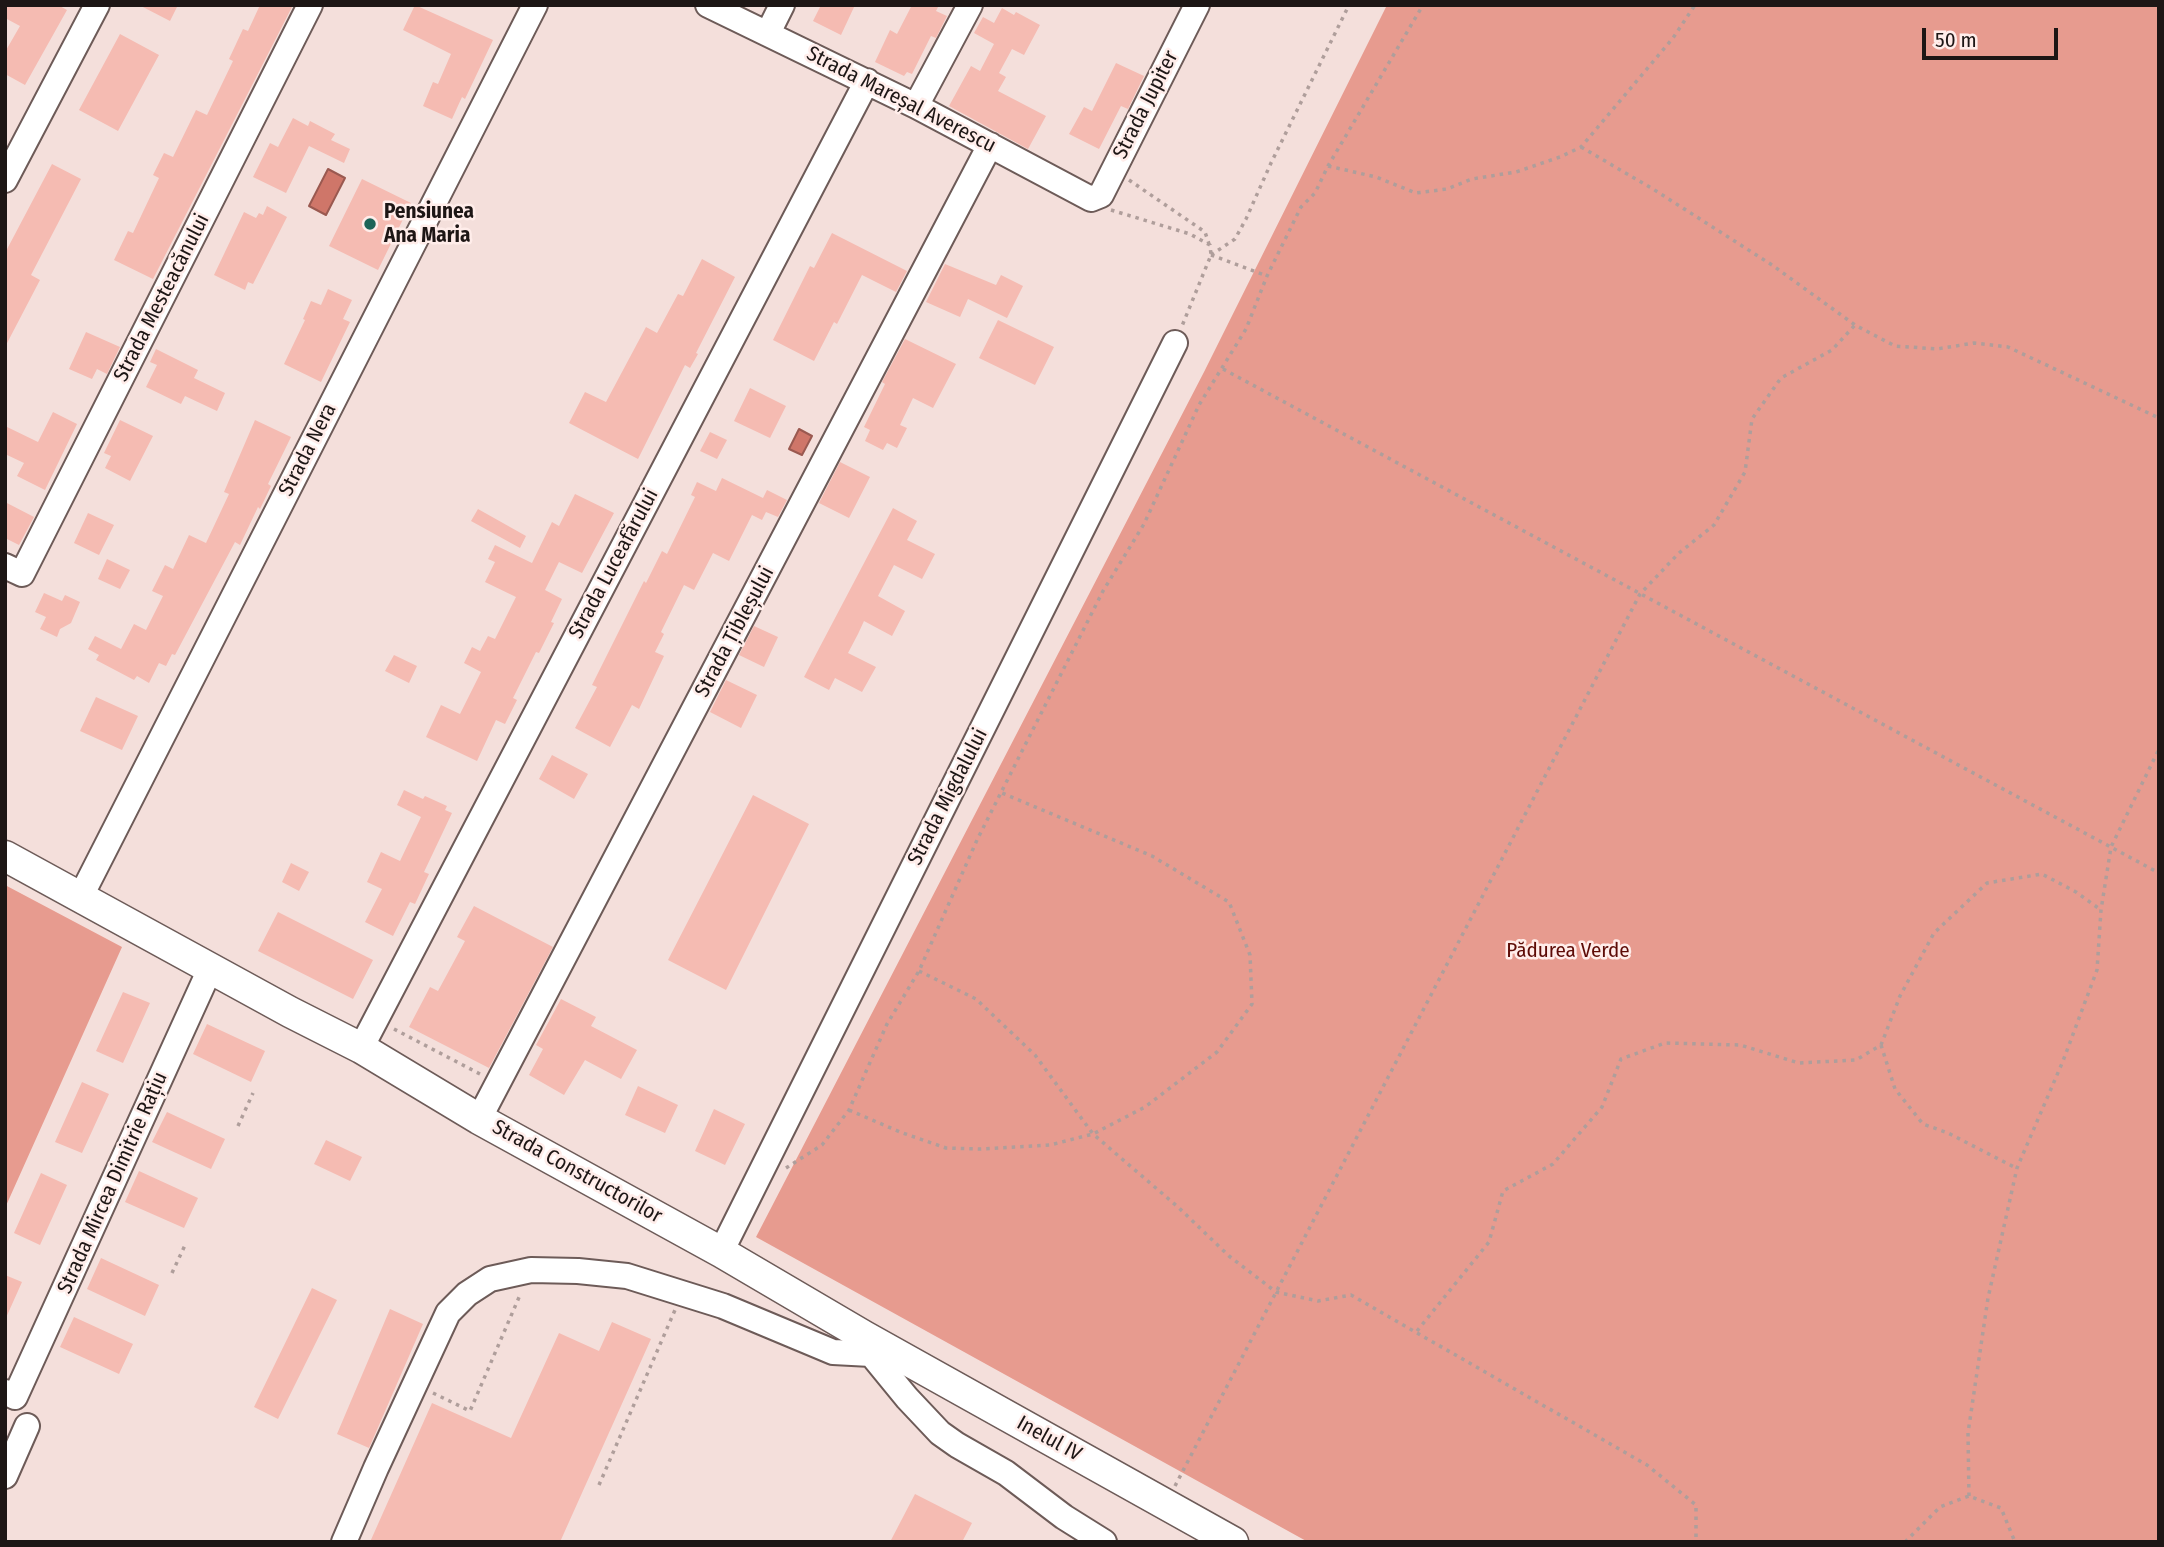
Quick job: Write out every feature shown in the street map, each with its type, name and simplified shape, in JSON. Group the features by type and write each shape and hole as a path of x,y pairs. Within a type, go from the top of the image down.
{"main road":[{"name":"Strada Constructorilor","path":"5,856 210,969 361,1048 479,1119 721,1252 868,1345"},
{"name":"Inelul IV","path":"868,1345 1233,1542"}],"street":[{"path":"5,180 97,5"},
{"name":"Strada Mesteacănului","path":"5,566 22,574 310,5"},
{"name":"Strada Nera","path":"81,896 535,5"},
{"name":"Strada Mareșal Averescu","path":"708,5 867,81 1091,199"},
{"path":"768,33 782,5"},
{"path":"916,106 970,5"},
{"name":"Strada Jupiter","path":"1091,199 1101,195 1197,5"},
{"name":"Strada Luceafărului","path":"361,1048 867,81"},
{"name":"Strada Țibleșului","path":"479,1119 990,145"},
{"name":"Strada Migdalului","path":"721,1252 1175,343"},
{"name":"Strada Mircea Dimitrie Rațiu","path":"10,1395 210,969"},
{"path":"344,1542 447,1313 467,1294 490,1279 531,1270 626,1276 723,1306 833,1352 868,1345"},
{"name":"Strada Constructorilor","path":"868,1345 907,1398 940,1433 1006,1474 1064,1517 1104,1542"},
{"path":"5,1476 27,1426"}],"path":[{"path":"1211,255 1235,239 1349,5"},
{"path":"754,1185 765,1177 794,1165 822,1145 849,1110 887,1024 919,971 977,840 1103,591 1144,524 1199,405 1246,329 1267,276 1301,207 1315,193 1328,166 1423,5"},
{"path":"1328,166 1376,177 1416,193 1447,189 1472,179 1516,172 1560,157 1581,147 1673,38 1695,5"},
{"path":"1581,147 1653,189 1772,265 1855,326 1895,346 1937,349 1974,343 2008,347 2159,418"},
{"path":"1113,169 1205,232 1210,245 1211,255 1175,343"},
{"path":"1091,199 1120,214 1189,234 1210,245"},
{"path":"1211,255 1267,276"},
{"path":"1171,1494 1640,594 1679,553 1714,525 1745,472 1752,419 1781,378 1832,350 1855,326"},
{"path":"1223,369 2159,873"},
{"path":"1969,1496 1968,1433 1989,1298 2017,1168 2063,1061 2097,970 2101,911 2111,847 2159,749"},
{"path":"849,1110 946,1148 1050,1145 1093,1134 1145,1107 1217,1052 1252,1004 1250,955 1229,902 1152,856 1002,793"},
{"path":"1417,1331 1489,1242 1503,1191 1553,1164 1602,1107 1620,1059 1665,1043 1740,1045 1799,1063 1856,1060 1881,1045 1900,996 1934,933 1987,883 2042,874 2077,892 2101,911"},
{"path":"919,971 976,999 1035,1055 1093,1134 1178,1207 1228,1256 1276,1292 1318,1301 1351,1295 1647,1465 1696,1504 1696,1542"},
{"path":"376,1020 498,1083"},
{"path":"1881,1045 1895,1089 1923,1124 1948,1133 2017,1168"},
{"path":"238,1126 253,1093"},
{"path":"172,1273 186,1243"},
{"path":"414,1385 470,1411 531,1270"},
{"path":"599,1485 682,1293"},
{"path":"1905,1542 1940,1507 1969,1496 2001,1508 2015,1542"}],"green space":[{"name":"Pădurea Verde","path":"1387,5 2159,5 2159,1542 1308,1542 756,1237 1204,372"},
{"path":"5,885 122,947 5,1208"}],"shaded area":[{"path":"328,169 345,178 326,215 309,206"},
{"path":"799,429 812,436 802,455 789,449"}],"building":[{"path":"5,5 58,5 67,10 25,85 5,74 5,52 20,26 5,18"},
{"path":"139,5 178,5 170,21"},
{"path":"260,5 293,5 153,279 114,260 128,231 133,233 159,178 153,175 164,153 173,157 196,110 207,115 233,61 229,59 243,29 248,31"},
{"path":"415,5 493,40 465,99 462,97 452,119 423,106 433,82 438,84 451,54 403,30"},
{"path":"821,5 855,5 841,35 813,21"},
{"path":"912,5 939,5 936,11 947,16 936,38 931,36 912,74 907,72 904,76 875,62 890,30 897,34"},
{"path":"1002,8 1040,25 1024,55 1012,49 999,73 1006,77 998,91 1046,116 1028,149 949,106 971,66 980,71 994,44 974,33 983,17 994,23"},
{"path":"120,34 159,55 118,131 79,110"},
{"path":"1116,63 1144,76 1128,109 1121,106 1099,149 1069,134 1084,107 1092,111"},
{"path":"293,118 308,126 310,121 335,134 331,140 350,149 344,163 309,146 286,193 253,177 270,143 278,147"},
{"path":"52,164 81,179 31,275 40,280 5,347 5,253"},
{"name":"Pensiunea Ana Maria","path":"362,179 411,203 378,270 329,246"},
{"path":"267,206 287,217 253,284 248,282 245,290 214,275 244,212 256,218 259,213 263,215"},
{"path":"832,233 907,271 896,292 862,275 814,361 773,340 810,266 814,268"},
{"path":"702,259 735,277 696,353 698,354 690,368 685,365 638,459 569,423 585,392 606,402 646,327 657,333 678,294 683,296"},
{"path":"945,264 996,285 1001,275 1023,286 1007,318 968,299 960,317 926,302"},
{"path":"328,289 352,300 343,319 350,322 321,382 284,364 311,301 321,305"},
{"path":"998,320 1054,347 1035,385 979,358"},
{"path":"86,332 120,347 107,374 97,369 92,379 69,369"},
{"path":"905,339 956,364 933,408 913,398 900,425 907,428 897,448 887,443 883,450 865,441 870,430 864,427 885,384 882,382"},
{"path":"156,349 198,370 194,378 225,393 217,411 185,396 181,404 146,387 157,365 150,362"},
{"path":"750,388 786,406 770,438 734,421"},
{"path":"53,412 77,424 45,490 17,476 24,463 5,454 5,426 38,442"},
{"path":"120,420 153,436 130,481 105,468 111,456 104,453"},
{"path":"255,420 291,437 268,484 271,486 260,509 258,507 240,545 235,542 175,655 172,654 166,666 159,663 149,683 137,676 134,680 96,660 99,655 88,649 95,636 121,649 134,624 146,630 163,596 152,591 165,565 173,569 189,535 206,543 229,494 224,492"},
{"path":"710,432 727,440 717,459 700,451"},
{"path":"840,462 870,477 849,518 819,503"},
{"path":"722,478 763,498 767,490 787,500 778,517 766,512 762,520 752,515 729,561 713,553 694,590 684,585 661,632 664,634 655,652 664,656 639,709 632,705 610,747 575,728 597,687 592,685 644,581 646,583 662,551 667,554 695,497 691,495 697,482 716,491"},
{"path":"575,494 614,513 582,573 559,562 545,590 562,599 551,622 554,623 513,698 517,700 505,724 496,720 477,761 426,737 441,705 460,714 481,672 464,663 472,647 480,651 488,636 495,639 516,597 485,582 495,562 488,559 495,545 532,563 552,522 559,526"},
{"path":"5,502 34,517 19,545 5,538"},
{"path":"893,508 917,521 907,540 935,554 922,579 894,565 878,596 905,611 892,636 864,621 848,653 876,667 862,692 835,678 829,690 804,677"},
{"path":"478,509 526,536 520,548 471,521"},
{"path":"88,513 114,525 99,555 74,543"},
{"path":"107,559 130,570 120,589 98,579"},
{"path":"44,593 62,601 65,595 80,602 71,623 60,629 57,637 40,629 46,617 35,612"},
{"path":"754,626 778,637 764,667 739,655"},
{"path":"394,655 417,666 409,683 385,671"},
{"path":"726,680 757,695 741,728 710,712"},
{"path":"96,697 138,716 122,750 80,731"},
{"path":"552,755 588,774 574,799 539,779"},
{"path":"404,790 447,806 445,810 452,813 424,872 429,874 415,904 410,902 393,936 365,922 382,889 367,882 381,852 400,861 421,817 397,805"},
{"path":"753,795 809,824 726,990 668,960"},
{"path":"291,863 309,872 299,891 282,882"},
{"path":"474,906 553,947 489,1068 409,1027 430,987 438,991 465,941 457,937"},
{"path":"278,912 373,960 353,999 258,951"},
{"path":"123,992 150,1003 123,1063 96,1051"},
{"path":"561,999 596,1017 591,1026 637,1050 621,1079 585,1060 564,1095 529,1075 543,1049 536,1045"},
{"path":"207,1024 265,1051 251,1082 193,1054"},
{"path":"82,1082 109,1094 82,1153 55,1142"},
{"path":"638,1086 678,1105 665,1133 625,1115"},
{"path":"714,1109 745,1124 725,1165 695,1151"},
{"path":"167,1112 225,1139 211,1169 152,1142"},
{"path":"326,1140 362,1157 350,1181 314,1164"},
{"path":"139,1171 198,1198 184,1228 125,1202"},
{"path":"41,1173 67,1185 40,1245 14,1233"},
{"path":"101,1258 159,1285 145,1316 87,1289"},
{"path":"5,1275 22,1282 5,1320"},
{"path":"312,1288 337,1300 278,1419 254,1407"},
{"path":"390,1309 423,1324 369,1448 337,1434"},
{"path":"74,1317 133,1344 119,1374 60,1347"},
{"path":"612,1322 651,1339 560,1542 370,1542 432,1403 511,1438 559,1333 599,1351"},
{"path":"915,1494 972,1523 962,1542 890,1542"}],"place":[{"name":"Pensiunea Ana Maria","path":"370,224"}]}
